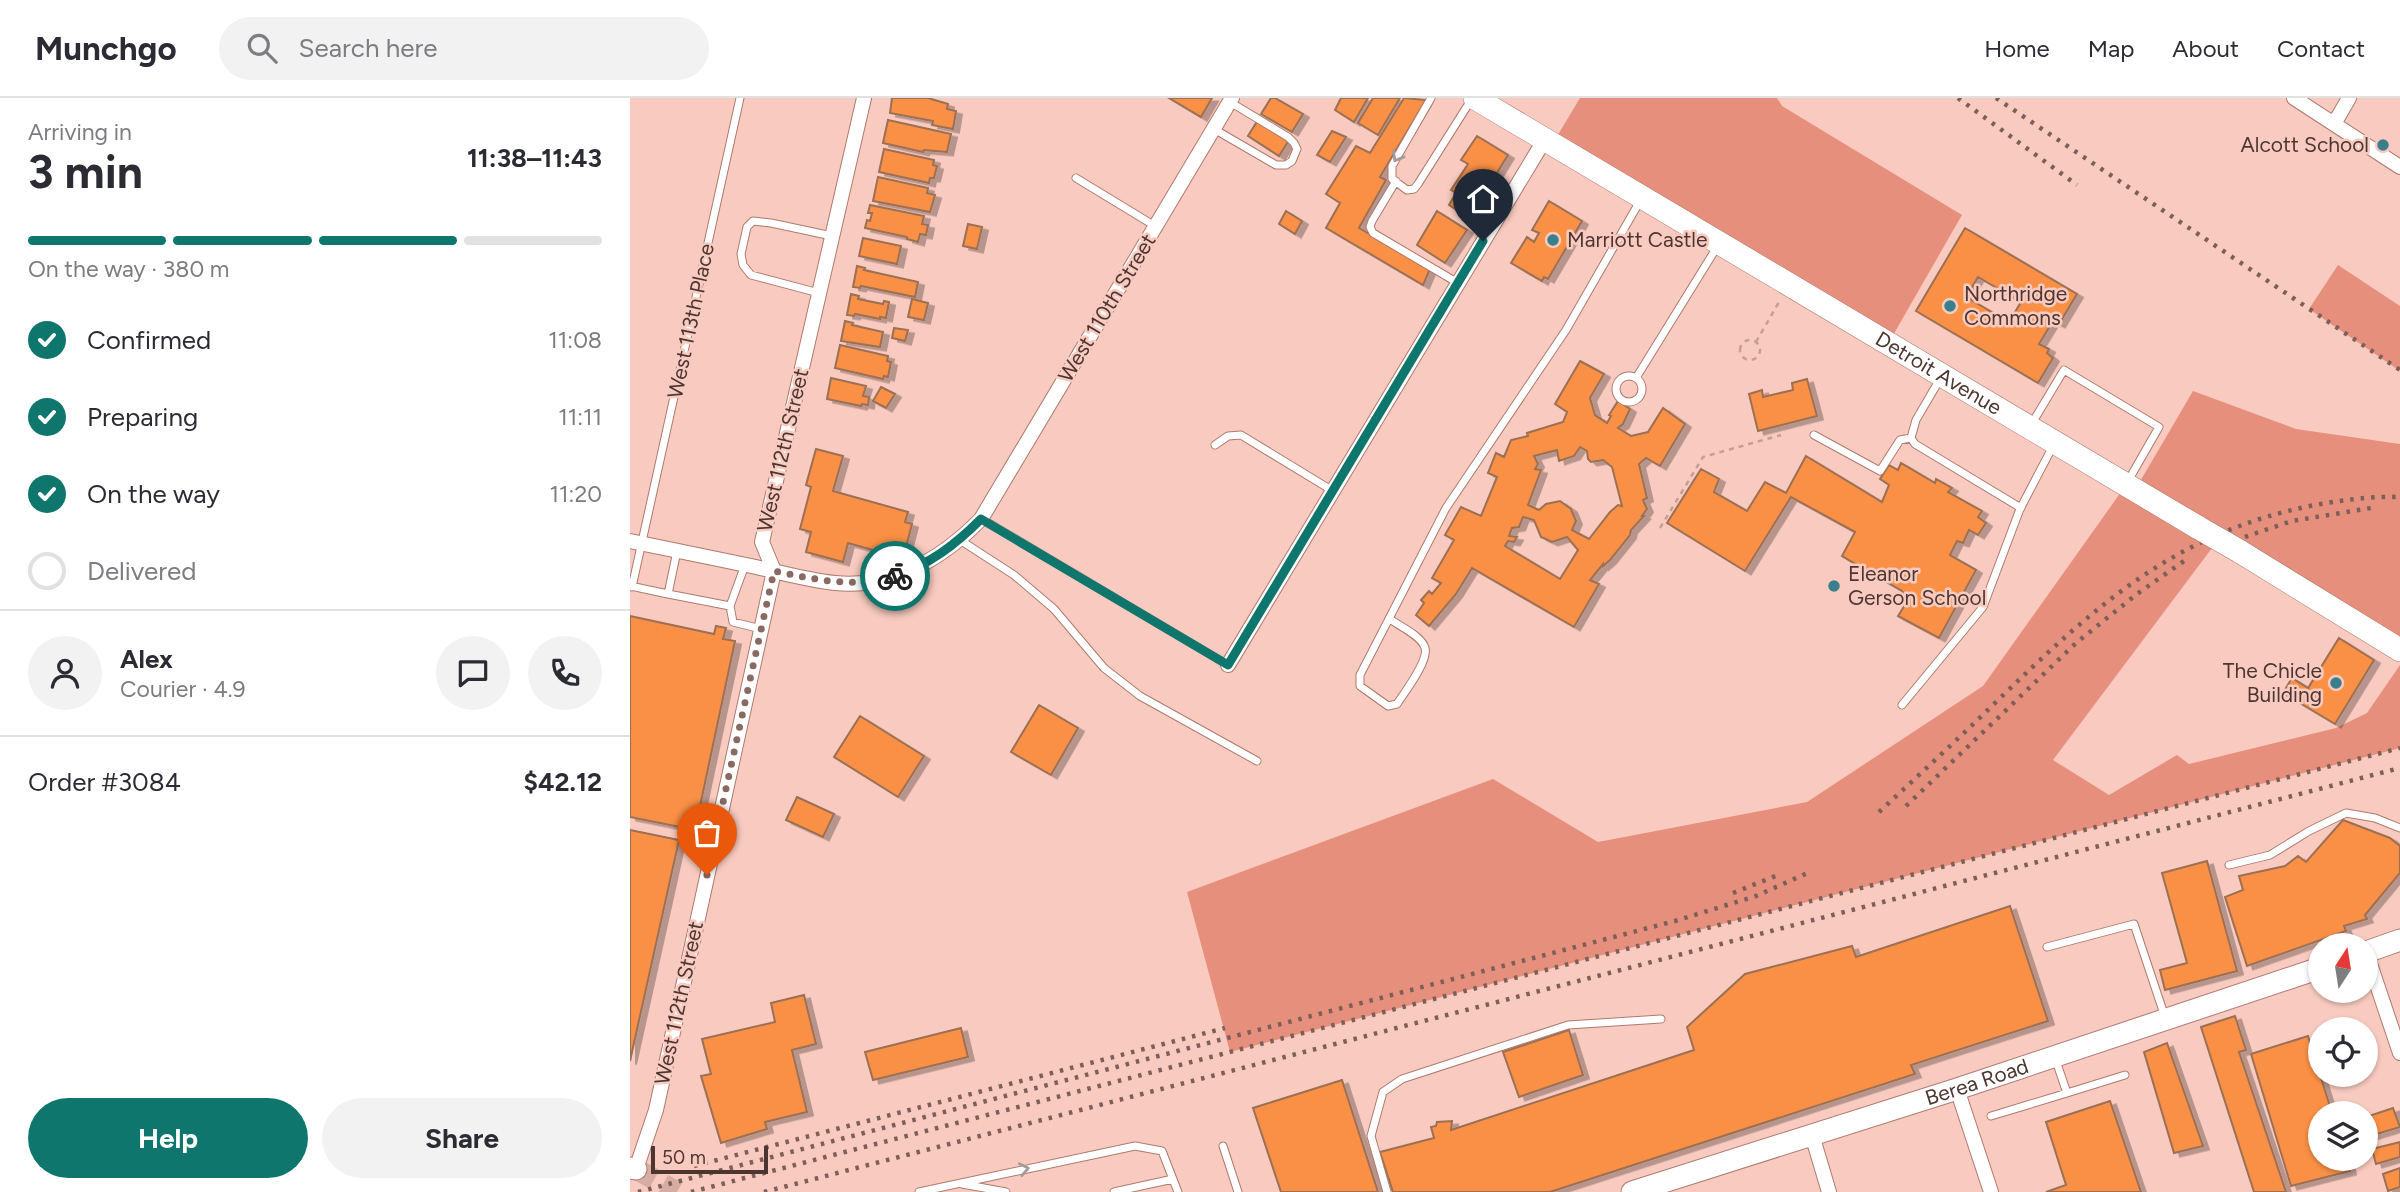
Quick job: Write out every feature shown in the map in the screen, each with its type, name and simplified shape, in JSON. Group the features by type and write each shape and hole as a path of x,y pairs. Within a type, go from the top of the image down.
{"main road":[{"name":"Detroit Avenue","path":"1474,98 2239,551 2400,650"},
{"path":"2378,948 2400,940"},
{"name":"Berea Road","path":"1632,1192 1957,1089 2308,972"}],"street":[{"name":"West 112th Street","path":"633,1169 656,1110 774,571 762,542 864,98"},
{"path":"2294,98 2400,167"},
{"path":"2334,124 2348,98"},
{"name":"West 110th Street","path":"636,542 836,583 883,580 937,557 960,540 981,519 1231,100"},
{"path":"1228,665 1545,139"},
{"path":"2378,988 2400,1053"},
{"path":"1957,1089 1991,1192"},
{"path":"1812,1135 1829,1192"}],"lane":[{"name":"West 113th Place","path":"631,587 636,542 740,98"},
{"path":"1431,98 1392,166 1392,179 1407,190 1414,189 1418,184 1474,98"},
{"path":"1214,129 1276,164 1286,165 1292,161 1297,149 1294,143 1231,100"},
{"path":"1076,178 1155,227"},
{"path":"1396,181 1372,222 1370,227 1373,233 1458,283"},
{"path":"1390,619 1420,641 1425,648 1425,659 1397,704 1388,706 1360,686 1360,675 1446,508 1566,330 1643,197"},
{"path":"819,293 751,275 743,265 741,254 747,227 754,221 832,236"},
{"path":"1636,378 1719,243"},
{"path":"2029,428 2063,370 2158,427 2126,485"},
{"path":"1942,375 1916,420 1911,438 1915,444 2021,508"},
{"path":"1215,445 1228,436 1241,435 1333,491"},
{"path":"1814,435 1880,471 1900,440 1911,438"},
{"path":"1902,705 1983,607 2021,508 2055,443"},
{"path":"981,519 1228,665"},
{"path":"960,540 1014,575 1054,609 1104,668 1140,696 1256,761"},
{"path":"668,594 677,551"},
{"path":"745,565 730,606 733,622 761,629"},
{"path":"631,587 730,606"},
{"path":"2229,864 2270,855 2309,831 2346,813 2375,818 2400,828"},
{"path":"2047,947 2134,924 2167,1020"},
{"path":"1387,1192 1371,1136 1383,1092 1402,1079 1568,1025 1661,1019"},
{"path":"2054,1057 2067,1093"},
{"path":"1991,1116 2125,1074"},
{"path":"919,1192 1135,1146 1162,1151 1178,1192"},
{"path":"1223,1146 1238,1192"},
{"path":"1114,1192 1173,1179"},
{"path":"958,1183 1006,1192"}],"path":[{"path":"1756,342 1779,302"},
{"path":"1749,341 1756,342 1759,347 1758,356 1753,360 1744,358 1740,352 1741,346 1749,341"},
{"path":"1660,528 1703,457 1781,435"}],"shaded area":[{"path":"1580,98 1777,98 1782,106 1962,215 1888,344 1553,143"},
{"path":"2338,265 2400,306 2400,371 2309,309"},
{"path":"2193,391 2296,429 2400,444 2400,650 2218,540 2053,760 2109,795 2177,755 2189,764 2336,728 2367,713 2400,665 2400,748 1230,1052 1187,892 1493,779 1598,842 1807,802 1983,686 2126,485 2135,490"}],"building":[{"path":"892,98 928,98 948,104 947,109 956,111 953,129 932,125 933,121 890,113"},
{"path":"1169,98 1212,98 1201,117"},
{"path":"1271,98 1303,114 1292,132 1261,114"},
{"path":"1341,98 1368,98 1354,122 1335,110"},
{"path":"1373,98 1400,98 1378,135 1358,123"},
{"path":"1404,98 1426,100 1380,177 1386,180 1359,228 1430,269 1423,285 1326,228 1340,203 1326,194 1356,146 1370,153"},
{"path":"888,120 951,134 947,152 923,152 883,143"},
{"path":"1258,120 1289,140 1279,156 1248,136"},
{"path":"1332,131 1346,137 1330,162 1317,155"},
{"path":"1477,136 1508,155 1469,218 1449,205 1456,193 1451,190 1468,164 1461,160"},
{"path":"884,149 934,160 933,165 937,166 934,178 930,178 929,183 879,172"},
{"path":"878,177 928,188 927,193 935,195 930,212 873,201"},
{"name":"Marriott Castle","path":"1549,201 1582,221 1548,279 1544,277 1542,281 1511,263 1527,237 1534,242 1539,233 1532,230"},
{"path":"870,205 924,216 922,224 928,225 926,235 920,234 918,242 865,228 872,213 868,213"},
{"path":"1286,211 1302,221 1295,234 1279,224"},
{"path":"1437,211 1467,230 1445,263 1417,245"},
{"path":"968,224 982,227 977,249 963,246"},
{"name":"Northridge Commons","path":"1965,228 2077,294 2059,324 2053,321 2039,344 2049,349 2047,353 2053,358 2038,383 1916,311","holes":["1978,277 2021,302 2009,322 1966,297"]},
{"path":"863,238 901,246 897,264 859,256"},
{"path":"857,266 918,282 915,297 861,286 853,287"},
{"path":"851,294 859,296 858,299 883,304 884,301 889,302 886,318 847,315"},
{"path":"912,299 928,303 924,320 908,317"},
{"path":"845,321 883,332 880,347 841,341"},
{"path":"894,328 908,330 905,341 892,338"},
{"path":"840,345 888,356 887,361 891,362 888,377 884,376 883,379 835,368"},
{"path":"1580,361 1604,374 1590,398 1595,415 1607,423 1618,401 1630,409 1618,428 1631,436 1648,432 1663,408 1685,424 1660,466 1646,458 1639,464 1647,498 1643,500 1647,509 1644,516 1610,560 1603,564 1590,580 1599,584 1574,627 1472,568 1456,594 1429,626 1416,615 1424,603 1421,600 1429,591 1432,594 1441,583 1432,578 1454,540 1445,535 1461,507 1481,516 1497,477 1488,473 1496,453 1504,457 1511,440 1563,422 1567,412 1555,404","holes":["1580,447 1587,451 1591,462 1603,460 1612,467 1622,506 1618,505 1610,512 1589,539 1572,530 1576,521 1571,509 1560,501 1546,504 1539,510 1528,505 1541,470 1535,469 1538,464 1534,456 1557,450 1559,461 1574,456","1523,517 1534,520 1541,537 1552,542 1567,537 1578,550 1560,579 1505,546 1508,541 1514,542 1517,537 1509,536 1512,528 1519,527"]},
{"path":"831,378 866,386 863,396 869,397 868,405 827,399"},
{"path":"1807,379 1817,416 1758,431 1749,394 1762,390 1763,397 1793,390 1792,383"},
{"path":"881,387 895,394 886,408 873,401"},
{"path":"816,449 843,456 833,491 908,512 905,522 912,524 906,547 898,544 894,556 848,543 843,562 806,552 811,532 800,529 811,487 806,485"},
{"path":"1806,456 1882,502 1889,485 1880,479 1889,465 1898,470 1901,463 1935,483 1936,479 1952,488 1948,492 1982,511 1978,517 1986,523 1978,535 1969,530 1963,543 1957,541 1950,555 1976,570 1939,638 1898,616 1908,600 1902,591 1842,556 1855,532 1791,497 1745,571 1667,523 1701,469 1719,479 1714,492 1747,511 1765,482 1786,493"},
{"path":"630,616 714,634 716,626 726,628 723,639 735,641 695,830 630,817"},
{"name":"The Chicle Building","path":"2339,638 2374,660 2335,724 2283,693 2292,678 2308,688"},
{"path":"1039,705 1078,728 1051,775 1011,752"},
{"path":"860,716 924,756 898,797 834,757"},
{"path":"797,797 834,814 823,837 786,820"},
{"path":"2343,820 2390,838 2400,846 2400,873 2365,915 2367,919 2344,926 2346,931 2340,933 2308,933 2308,944 2247,966 2225,897 2243,890 2239,876 2285,866 2298,856 2306,862"},
{"path":"630,830 679,840 630,1061"},
{"path":"2207,861 2237,971 2165,990 2160,970 2187,963 2162,873"},
{"path":"2010,906 2048,1021 1911,1065 1915,1074 1550,1192 1393,1192 1380,1152 1434,1138 1431,1127 1436,1126 1437,1122 1452,1121 1451,1130 1694,1050 1687,1027 1745,974 1852,946 1856,957"},
{"path":"804,995 816,1044 792,1050 807,1112 765,1122 767,1129 721,1143 701,1076 711,1074 702,1039 775,1022 771,1003"},
{"path":"2235,1016 2246,1050 2239,1052 2286,1192 2254,1192 2201,1027"},
{"path":"961,1028 968,1057 873,1080 865,1052"},
{"path":"1569,1030 1583,1075 1519,1097 1503,1052"},
{"path":"2308,1036 2308,1087 2324,1087 2328,1101 2308,1101 2308,1171 2350,1171 2291,1186 2251,1054"},
{"path":"2167,1043 2203,1146 2174,1153 2144,1052"},
{"path":"1342,1080 1378,1192 1281,1192 1253,1108"},
{"path":"2110,1101 2141,1192 2046,1192 2066,1185 2046,1122"},
{"path":"2393,1108 2400,1127 2378,1134 2378,1113"},
{"path":"2400,1142 2400,1157 2378,1163 2378,1148"},
{"path":"2400,1168 2400,1187 2388,1191 2383,1174"}],"tunnel":[{"path":"636,1169 677,1192"}],"railway":[{"path":"1958,98 2077,185"},
{"path":"1996,98 2400,370"},
{"path":"1879,812 2067,635 2103,605 2178,554 2265,517 2315,505 2400,497"},
{"path":"2215,547 2292,521 2371,508"},
{"path":"1906,806 2076,643 2137,594 2184,561"},
{"path":"691,1192 2400,748"},
{"path":"764,1192 2400,768"},
{"path":"638,1192 1675,921 1756,896 1812,871"},
{"path":"1733,893 1778,875"},
{"path":"694,1166 1225,1028"}],"way so far":[{"path":"707,875 774,571 836,583 859,583 895,576"}],"place":[{"name":"Alcott School","path":"2383,145"},
{"name":"Marriott Castle","path":"1553,240"},
{"name":"Northridge Commons","path":"1950,306"},
{"name":"Eleanor Gerson School","path":"1834,586"},
{"name":"The Chicle Building","path":"2336,683"}],"route":[{"path":"895,576 937,557 960,540 981,519 1228,665 1483,241"}]}
